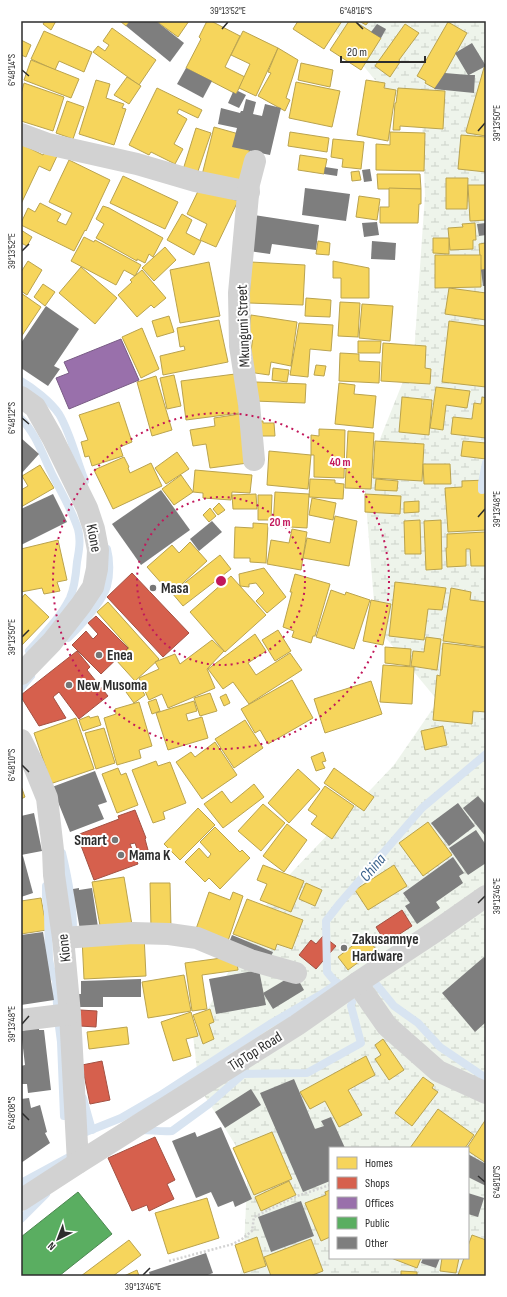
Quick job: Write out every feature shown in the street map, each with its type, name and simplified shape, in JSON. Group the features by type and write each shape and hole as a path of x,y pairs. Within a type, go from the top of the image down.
{"street":[{"path":"21,134 48,144 137,164 195,181 249,192"},
{"name":"Mkunguni Street","path":"254,460 240,338 239,294 249,184 255,161"},
{"name":"Kione","path":"21,397 35,407 52,437 86,508 94,529 98,550 97,569 93,586 81,605 52,642 21,674"},
{"name":"Kione","path":"21,740 34,766 47,798 70,1014 78,1162"},
{"name":"TipTop Road","path":"21,1200 78,1162 297,1025 486,896"},
{"path":"63,938 133,933 169,934 197,938 250,960 296,974"},
{"path":"357,983 387,1026 438,1071 486,1093"},
{"path":"21,1020 70,1014"}],"path":[{"path":"169,1261 233,1244 252,1231 254,1217 297,1196 329,1185"}],"green space":[{"path":"327,21 486,21 486,1276 239,1276 243,1267 248,1165 199,1087 193,1035 274,891 394,765 438,701 376,626 364,479 414,354 425,195 422,115 375,80"}],"building: Homes":[{"path":"45,21 56,21 51,30 43,24"},
{"path":"120,21 130,21 126,26"},
{"path":"156,21 189,21 178,37"},
{"path":"207,21 211,21 240,36 225,67 245,77 236,94 186,68 201,39 199,37"},
{"path":"298,21 342,21 324,49 293,29"},
{"path":"349,21 354,21 381,38 361,70 330,50"},
{"path":"359,21 369,21 366,25"},
{"path":"448,22 467,33 436,89 425,83 426,81 417,76"},
{"path":"405,24 419,33 399,60 400,62 390,77 375,66"},
{"path":"112,28 156,60 139,85 93,52 98,46 105,51 109,45 103,41"},
{"path":"44,31 92,52 84,72 59,61 55,70 31,59"},
{"path":"243,31 278,48 256,96 239,88 250,64 231,55"},
{"path":"21,40 31,45 26,57 21,55"},
{"path":"278,48 298,60 286,98 290,100 285,111 258,96 271,73 268,72"},
{"path":"31,60 79,79 71,98 24,80"},
{"path":"301,63 333,70 330,87 298,80"},
{"path":"485,64 486,136 467,133 466,131"},
{"path":"127,77 141,86 129,104 114,95"},
{"path":"96,80 110,84 106,98 124,104 122,108 126,109 114,145 79,134"},
{"path":"366,80 385,83 384,88 396,90 388,141 357,135"},
{"path":"296,82 340,91 332,127 289,118"},
{"path":"24,83 64,97 53,131 21,121 21,94"},
{"path":"157,88 202,110 198,118 179,109 177,113 187,119 174,144 183,149 175,164 151,152 149,155 129,145"},
{"path":"398,88 445,91 443,129 400,126 400,130 393,130 395,103"},
{"path":"67,101 84,107 73,139 56,133"},
{"path":"214,127 253,138 240,185 202,175"},
{"path":"196,128 211,133 196,177 182,173"},
{"path":"290,132 329,138 327,152 288,146"},
{"path":"390,132 425,133 424,171 376,170 376,144 390,145"},
{"path":"461,135 486,137 486,172 458,169"},
{"path":"333,139 364,142 361,169 342,167 343,159 331,157"},
{"path":"21,144 43,155 46,149 58,154 50,171 39,166 21,204"},
{"path":"300,155 327,159 324,174 298,170"},
{"path":"69,160 110,180 86,231 85,230 74,251 21,225 28,208 35,212 40,203 61,214 57,221 66,225 72,213 49,202"},
{"path":"359,171 361,180 352,181 351,172"},
{"path":"377,174 420,174 421,189 378,189"},
{"path":"123,176 178,202 165,229 110,203"},
{"path":"446,178 468,178 467,209 446,209"},
{"path":"468,185 486,185 486,220 470,221"},
{"path":"200,187 238,201 216,247 200,240 207,224 187,214"},
{"path":"389,188 421,189 421,204 419,204 418,223 380,223 380,207 389,207"},
{"path":"359,196 380,199 377,220 356,217"},
{"path":"103,206 163,238 153,257 149,254 145,263 137,259 137,261 96,238 104,224 96,219"},
{"path":"182,214 192,220 186,233 201,241 194,255 167,240"},
{"path":"475,223 476,240 473,240 473,249 450,250 448,228 463,227 462,224"},
{"path":"21,230 32,237 27,246 21,243"},
{"path":"84,237 94,242 95,240 141,265 135,276 124,270 116,285 71,261"},
{"path":"433,238 449,238 449,254 433,253"},
{"path":"318,241 330,243 329,255 316,254"},
{"path":"486,243 486,269 481,270 479,244"},
{"path":"165,247 176,260 154,281 142,268"},
{"path":"435,255 481,255 481,287 435,288"},
{"path":"28,261 42,270 27,295 21,291 21,272"},
{"path":"333,261 369,268 369,298 341,298 341,278 333,278"},
{"path":"209,262 220,316 180,323 170,270"},
{"path":"251,262 305,265 303,305 249,303"},
{"path":"81,267 117,298 95,324 59,293"},
{"path":"142,270 166,298 154,308 151,305 137,317 118,295 132,282 130,280"},
{"path":"43,284 55,292 45,306 34,297"},
{"path":"449,288 486,293 486,320 445,314"},
{"path":"21,293 41,307 21,337"},
{"path":"306,298 331,300 330,317 305,316"},
{"path":"340,302 360,303 358,337 338,336"},
{"path":"362,304 393,306 390,341 359,338"},
{"path":"251,315 297,322 291,366 271,362 269,375 248,372 253,337 248,336"},
{"path":"169,316 174,332 157,337 152,321"},
{"path":"219,320 228,362 163,375 160,356 185,350 184,346 180,347 177,328"},
{"path":"449,321 486,326 486,387 442,382"},
{"path":"299,323 333,325 331,351 310,349 308,377 290,375"},
{"path":"142,328 159,369 141,378 122,337"},
{"path":"358,341 381,341 380,353 358,353"},
{"path":"383,343 426,346 425,368 431,369 430,384 381,381"},
{"path":"340,353 359,354 359,361 380,362 379,383 339,381"},
{"path":"316,365 326,366 324,376 314,375"},
{"path":"273,368 289,370 287,382 272,380"},
{"path":"235,374 240,413 186,420 181,381"},
{"path":"174,375 181,406 167,409 160,378"},
{"path":"156,376 172,430 152,436 137,382"},
{"path":"256,382 306,384 305,403 255,401"},
{"path":"339,383 355,385 354,394 376,396 373,428 335,424"},
{"path":"436,387 470,391 467,408 446,405 443,430 430,428"},
{"path":"402,397 432,400 429,435 399,432"},
{"path":"482,397 486,398 486,438 451,434 453,417 472,419 474,403 481,404"},
{"path":"119,402 132,442 120,447 123,456 92,466 89,456 85,457 81,442 88,440 79,415"},
{"path":"240,414 248,463 210,468 206,444 193,446 190,430 215,426 214,418"},
{"path":"254,421 274,423 275,436 254,436"},
{"path":"319,429 345,430 344,478 314,477 314,455 311,455 311,435 319,436"},
{"path":"348,431 374,433 371,489 345,488"},
{"path":"375,441 424,444 422,481 373,478"},
{"path":"463,441 486,443 486,459 461,456"},
{"path":"269,451 311,455 308,489 267,485"},
{"path":"177,452 189,469 166,484 155,468"},
{"path":"124,457 130,473 151,463 162,486 113,509 94,470"},
{"path":"423,464 450,464 451,484 424,484"},
{"path":"40,465 54,488 21,507 21,490 28,486 22,476"},
{"path":"195,470 252,475 250,493 232,492 231,500 203,498 203,493 193,492"},
{"path":"181,475 193,492 174,505 162,489"},
{"path":"310,479 335,480 335,483 344,484 343,499 309,497"},
{"path":"376,479 398,481 397,491 375,490"},
{"path":"486,480 486,530 448,532 445,488 462,487 462,481"},
{"path":"275,492 309,494 307,528 273,526"},
{"path":"256,494 257,509 233,509 232,495"},
{"path":"365,494 401,496 400,514 365,512"},
{"path":"258,495 272,495 271,520 258,520"},
{"path":"312,498 336,503 333,520 309,515"},
{"path":"419,501 419,512 404,513 404,502"},
{"path":"219,503 225,510 218,515 213,509"},
{"path":"210,508 216,516 209,522 203,515"},
{"path":"335,516 357,521 349,566 303,558 307,538 330,543"},
{"path":"420,520 421,554 405,554 404,521"},
{"path":"441,520 442,569 426,570 424,521"},
{"path":"253,523 268,524 266,563 250,562 250,558 234,558 235,527 253,528"},
{"path":"292,529 307,532 301,570 267,564 271,540 289,543"},
{"path":"485,532 486,566 471,566 470,549 466,549 466,566 447,567 447,534"},
{"path":"58,540 67,580 57,582 60,591 44,594 42,588 21,592 21,549"},
{"path":"190,542 207,561 171,594 147,567 172,545 179,553"},
{"path":"220,555 231,569 183,606 172,593"},
{"path":"264,568 286,597 267,613 256,601 264,593 256,583 249,584 249,587 240,586 239,574"},
{"path":"295,574 330,584 315,636 313,636 311,643 292,637 294,631 283,627"},
{"path":"231,576 266,615 225,652 190,612"},
{"path":"395,582 446,588 442,610 428,609 424,640 389,636"},
{"path":"451,588 471,592 470,600 486,602 486,647 443,641"},
{"path":"331,590 345,595 346,592 370,600 354,649 316,637"},
{"path":"25,594 49,617 21,646 21,599"},
{"path":"371,600 391,604 383,645 363,641"},
{"path":"108,602 159,659 135,681 116,660 129,648 97,612"},
{"path":"278,630 291,651 275,661 262,640"},
{"path":"255,634 266,651 248,663 256,675 290,653 302,670 249,704 233,682 223,689 208,669"},
{"path":"426,637 441,639 437,670 411,666 413,651 424,652"},
{"path":"212,640 224,651 207,669 215,688 168,708 162,694 149,700 139,678 159,669 155,662 175,654 180,664"},
{"path":"443,643 486,648 486,712 473,711 472,724 433,720 437,675 440,676"},
{"path":"385,647 411,649 410,666 385,663"},
{"path":"383,665 414,667 412,704 380,702"},
{"path":"292,680 313,718 268,744 260,730 255,733 241,709"},
{"path":"371,681 382,714 325,733 314,699"},
{"path":"138,684 145,695 134,703 126,692"},
{"path":"210,693 217,711 200,716 194,698"},
{"path":"226,694 230,703 224,706 220,697"},
{"path":"156,699 160,711 152,714 148,702"},
{"path":"194,701 197,711 186,714 188,721 202,717 208,738 168,750 156,713"},
{"path":"139,702 152,746 139,750 141,758 117,765 104,718 116,714 115,709"},
{"path":"89,716 90,718 98,716 101,725 83,731 79,720"},
{"path":"76,718 94,769 50,784 34,733"},
{"path":"245,720 263,748 234,768 215,739"},
{"path":"443,726 447,745 425,750 421,731"},
{"path":"104,728 115,763 96,769 85,733"},
{"path":"215,742 237,775 202,799 176,762 191,752 195,757"},
{"path":"323,752 326,761 322,762 325,768 316,771 311,757"},
{"path":"156,761 158,766 170,762 186,803 163,812 165,819 153,823 132,770"},
{"path":"118,768 121,775 126,773 138,805 117,813 102,774"},
{"path":"334,768 374,797 364,811 324,783"},
{"path":"298,769 320,789 289,823 268,803"},
{"path":"254,784 264,797 223,828 204,804 222,791 231,803"},
{"path":"21,786 25,797 21,799"},
{"path":"325,786 354,806 332,839 311,824 317,816 308,810"},
{"path":"263,804 285,823 261,851 238,831"},
{"path":"198,808 215,825 180,860 164,844"},
{"path":"428,822 452,855 423,876 399,843"},
{"path":"287,824 307,840 284,872 263,856"},
{"path":"215,827 240,852 242,850 250,858 220,889 209,878 205,882 185,862 199,848 208,858 211,854 200,842"},
{"path":"263,865 304,881 291,912 260,900 267,884 257,880"},
{"path":"394,865 407,886 368,910 355,890"},
{"path":"124,877 132,925 101,931 92,882"},
{"path":"150,883 170,883 171,928 151,928"},
{"path":"306,883 322,890 315,906 299,899"},
{"path":"209,892 230,900 233,892 243,896 227,944 196,929"},
{"path":"41,898 47,930 21,934 21,901"},
{"path":"247,899 303,920 292,949 277,944 275,950 233,934"},
{"path":"144,935 146,976 84,979 82,938"},
{"path":"365,936 376,949 348,970 338,957"},
{"path":"236,956 238,970 202,975 207,1009 192,1011 185,963"},
{"path":"184,975 191,1011 148,1018 142,982"},
{"path":"210,1009 214,1022 209,1024 214,1039 203,1044 193,1015"},
{"path":"191,1012 198,1036 186,1039 191,1056 173,1061 161,1022"},
{"path":"127,1027 129,1044 89,1049 87,1032"},
{"path":"383,1039 404,1070 389,1080 375,1059 381,1055 375,1045"},
{"path":"366,1056 375,1075 348,1090 362,1115 339,1127 325,1101 310,1109 300,1092"},
{"path":"423,1077 434,1085 432,1088 438,1092 412,1126 395,1113"},
{"path":"438,1109 474,1135 466,1147 411,1147"},
{"path":"486,1119 486,1163 469,1152 469,1147 468,1147"},
{"path":"272,1132 292,1179 254,1195 233,1148"},
{"path":"289,1181 296,1195 261,1211 255,1197"},
{"path":"329,1190 329,1237 321,1241 305,1203 326,1195 325,1192"},
{"path":"207,1198 219,1238 168,1254 155,1213"},
{"path":"472,1235 486,1240 486,1276 458,1275 464,1259 469,1259 469,1243"},
{"path":"257,1237 266,1266 244,1273 235,1245"},
{"path":"311,1239 323,1271 310,1276 271,1276 264,1257"},
{"path":"129,1240 141,1255 113,1276 81,1276"},
{"path":"394,1259 421,1259 417,1268"},
{"path":"442,1259 459,1259 456,1273 440,1271"},
{"path":"137,1270 139,1276 124,1276"},
{"path":"401,1271 417,1272 417,1276 401,1276"}],"building: Shops":[{"path":"132,573 189,633 163,657 107,597"},
{"path":"96,616 128,648 101,674 72,645 86,631 93,639 98,634 88,623"},
{"path":"77,651 90,667 87,670 108,696 79,719 59,692 53,697 66,718 39,726 21,695"},
{"path":"135,810 146,838 148,850 139,854 135,843 130,844 138,864 94,880 77,835 119,819 118,816"},
{"path":"402,910 412,926 386,943 376,927"},
{"path":"323,936 336,946 316,969 299,955 311,940 316,944"},
{"path":"80,1010 97,1011 96,1027 80,1026"},
{"path":"102,1061 110,1100 90,1104 82,1065"},
{"path":"155,1137 175,1180 167,1184 174,1199 149,1211 147,1205 132,1211 108,1158"}],"building: Offices":[{"path":"121,339 139,380 69,409 56,378 69,373 64,362"}],"building: Public":[{"path":"78,1192 112,1234 59,1276 21,1276 21,1237"}],"building: Other":[{"path":"130,21 156,21 184,43 170,62 126,26"},
{"path":"377,24 386,29 381,38 371,32"},
{"path":"472,43 486,66 469,75 475,75 474,93 434,89 445,73 468,75 455,53"},
{"path":"186,68 212,81 203,98 177,84"},
{"path":"238,91 246,95 239,108 228,103 233,92 236,94"},
{"path":"246,99 256,102 253,114 262,116 265,104 281,108 270,155 232,147 237,128 218,124 221,108 240,113 243,111"},
{"path":"325,167 338,169 337,176 324,174"},
{"path":"370,169 372,181 364,182 362,170"},
{"path":"305,188 350,194 346,221 302,215"},
{"path":"254,215 319,225 316,250 272,244 270,254 249,251"},
{"path":"377,222 379,235 364,237 362,223"},
{"path":"486,223 486,235 479,236 477,224"},
{"path":"372,241 396,243 395,260 371,259"},
{"path":"486,269 486,286 483,286 481,270"},
{"path":"46,306 79,329 54,366 60,369 48,386 21,368 21,343"},
{"path":"21,438 39,454 21,474"},
{"path":"161,490 190,530 141,565 112,524"},
{"path":"53,494 67,522 21,545 21,509"},
{"path":"212,521 222,532 199,551 190,539"},
{"path":"95,771 107,802 98,805 104,819 70,832 52,787"},
{"path":"478,796 486,805 486,837 463,808"},
{"path":"458,803 475,826 449,846 431,823"},
{"path":"34,813 42,851 21,855 21,816"},
{"path":"476,830 486,845 486,863 468,875 449,848"},
{"path":"23,856 33,893 21,897 21,857"},
{"path":"453,857 464,873 459,876 463,883 436,902 440,908 417,924 405,906 410,903 403,893"},
{"path":"79,888 79,890 92,888 98,927 80,930 73,889"},
{"path":"43,932 54,1000 21,1005 21,935"},
{"path":"232,935 273,952 268,963 228,945"},
{"path":"484,957 486,959 486,1022 475,1032 442,993"},
{"path":"259,970 266,1005 216,1014 209,979"},
{"path":"295,974 304,990 273,1009 263,993"},
{"path":"141,979 141,997 103,997 103,1007 75,1007 74,994 81,994 81,981"},
{"path":"39,1027 39,1030 44,1030 51,1090 28,1093 27,1084 21,1084 21,1066 25,1065 21,1031"},
{"path":"294,1079 315,1129 324,1126 321,1121 331,1117 345,1147 329,1147 329,1181 303,1192 260,1093"},
{"path":"251,1089 261,1105 225,1128 215,1112"},
{"path":"29,1098 31,1108 40,1105 47,1132 45,1133 50,1143 21,1163 21,1099"},
{"path":"221,1127 252,1199 235,1207 233,1201 218,1207 211,1192 196,1198 172,1141 195,1132 197,1137"},
{"path":"469,1155 486,1164 486,1186 469,1178"},
{"path":"469,1193 484,1198 478,1217 469,1214"},
{"path":"301,1201 314,1236 271,1252 258,1217"},
{"path":"206,1253 213,1273 205,1276 150,1276 149,1272"},
{"path":"423,1259 440,1259 436,1268 421,1263"}],"waterway":[{"path":"21,381 42,396 59,414 70,438 85,481"},
{"path":"21,419 31,431 39,445 73,515 79,537 79,550 75,580 70,598 57,619 29,651"},
{"name":"China","path":"482,490 486,463"},
{"path":"68,638 90,614 107,586 109,572 109,558 107,549"},
{"path":"21,688 31,676"},
{"name":"China","path":"352,1002 327,972 326,921 422,808 486,754"},
{"path":"62,853 70,891 73,929"},
{"path":"46,886 49,959 56,981 57,1005"},
{"path":"86,1132 121,1118 159,1096 270,1024 338,983"},
{"name":"China","path":"376,984 394,1006 418,1023 440,1047 486,1078"},
{"path":"141,1130 172,1131 209,1104 243,1074 307,1073 361,1043 351,1006"},
{"path":"58,1019 61,1042 64,1116"},
{"path":"83,1098 92,1130"},
{"path":"21,1183 69,1157"},
{"path":"21,1219 46,1194"}],"place":[{"name":"Masa","path":"153,588"},
{"name":"Enea","path":"99,655"},
{"name":"New Musoma","path":"69,685"},
{"name":"Smart","path":"115,840"},
{"name":"Mama K","path":"121,855"},
{"name":"Zakusamnye Hardware","path":"344,948"}]}
